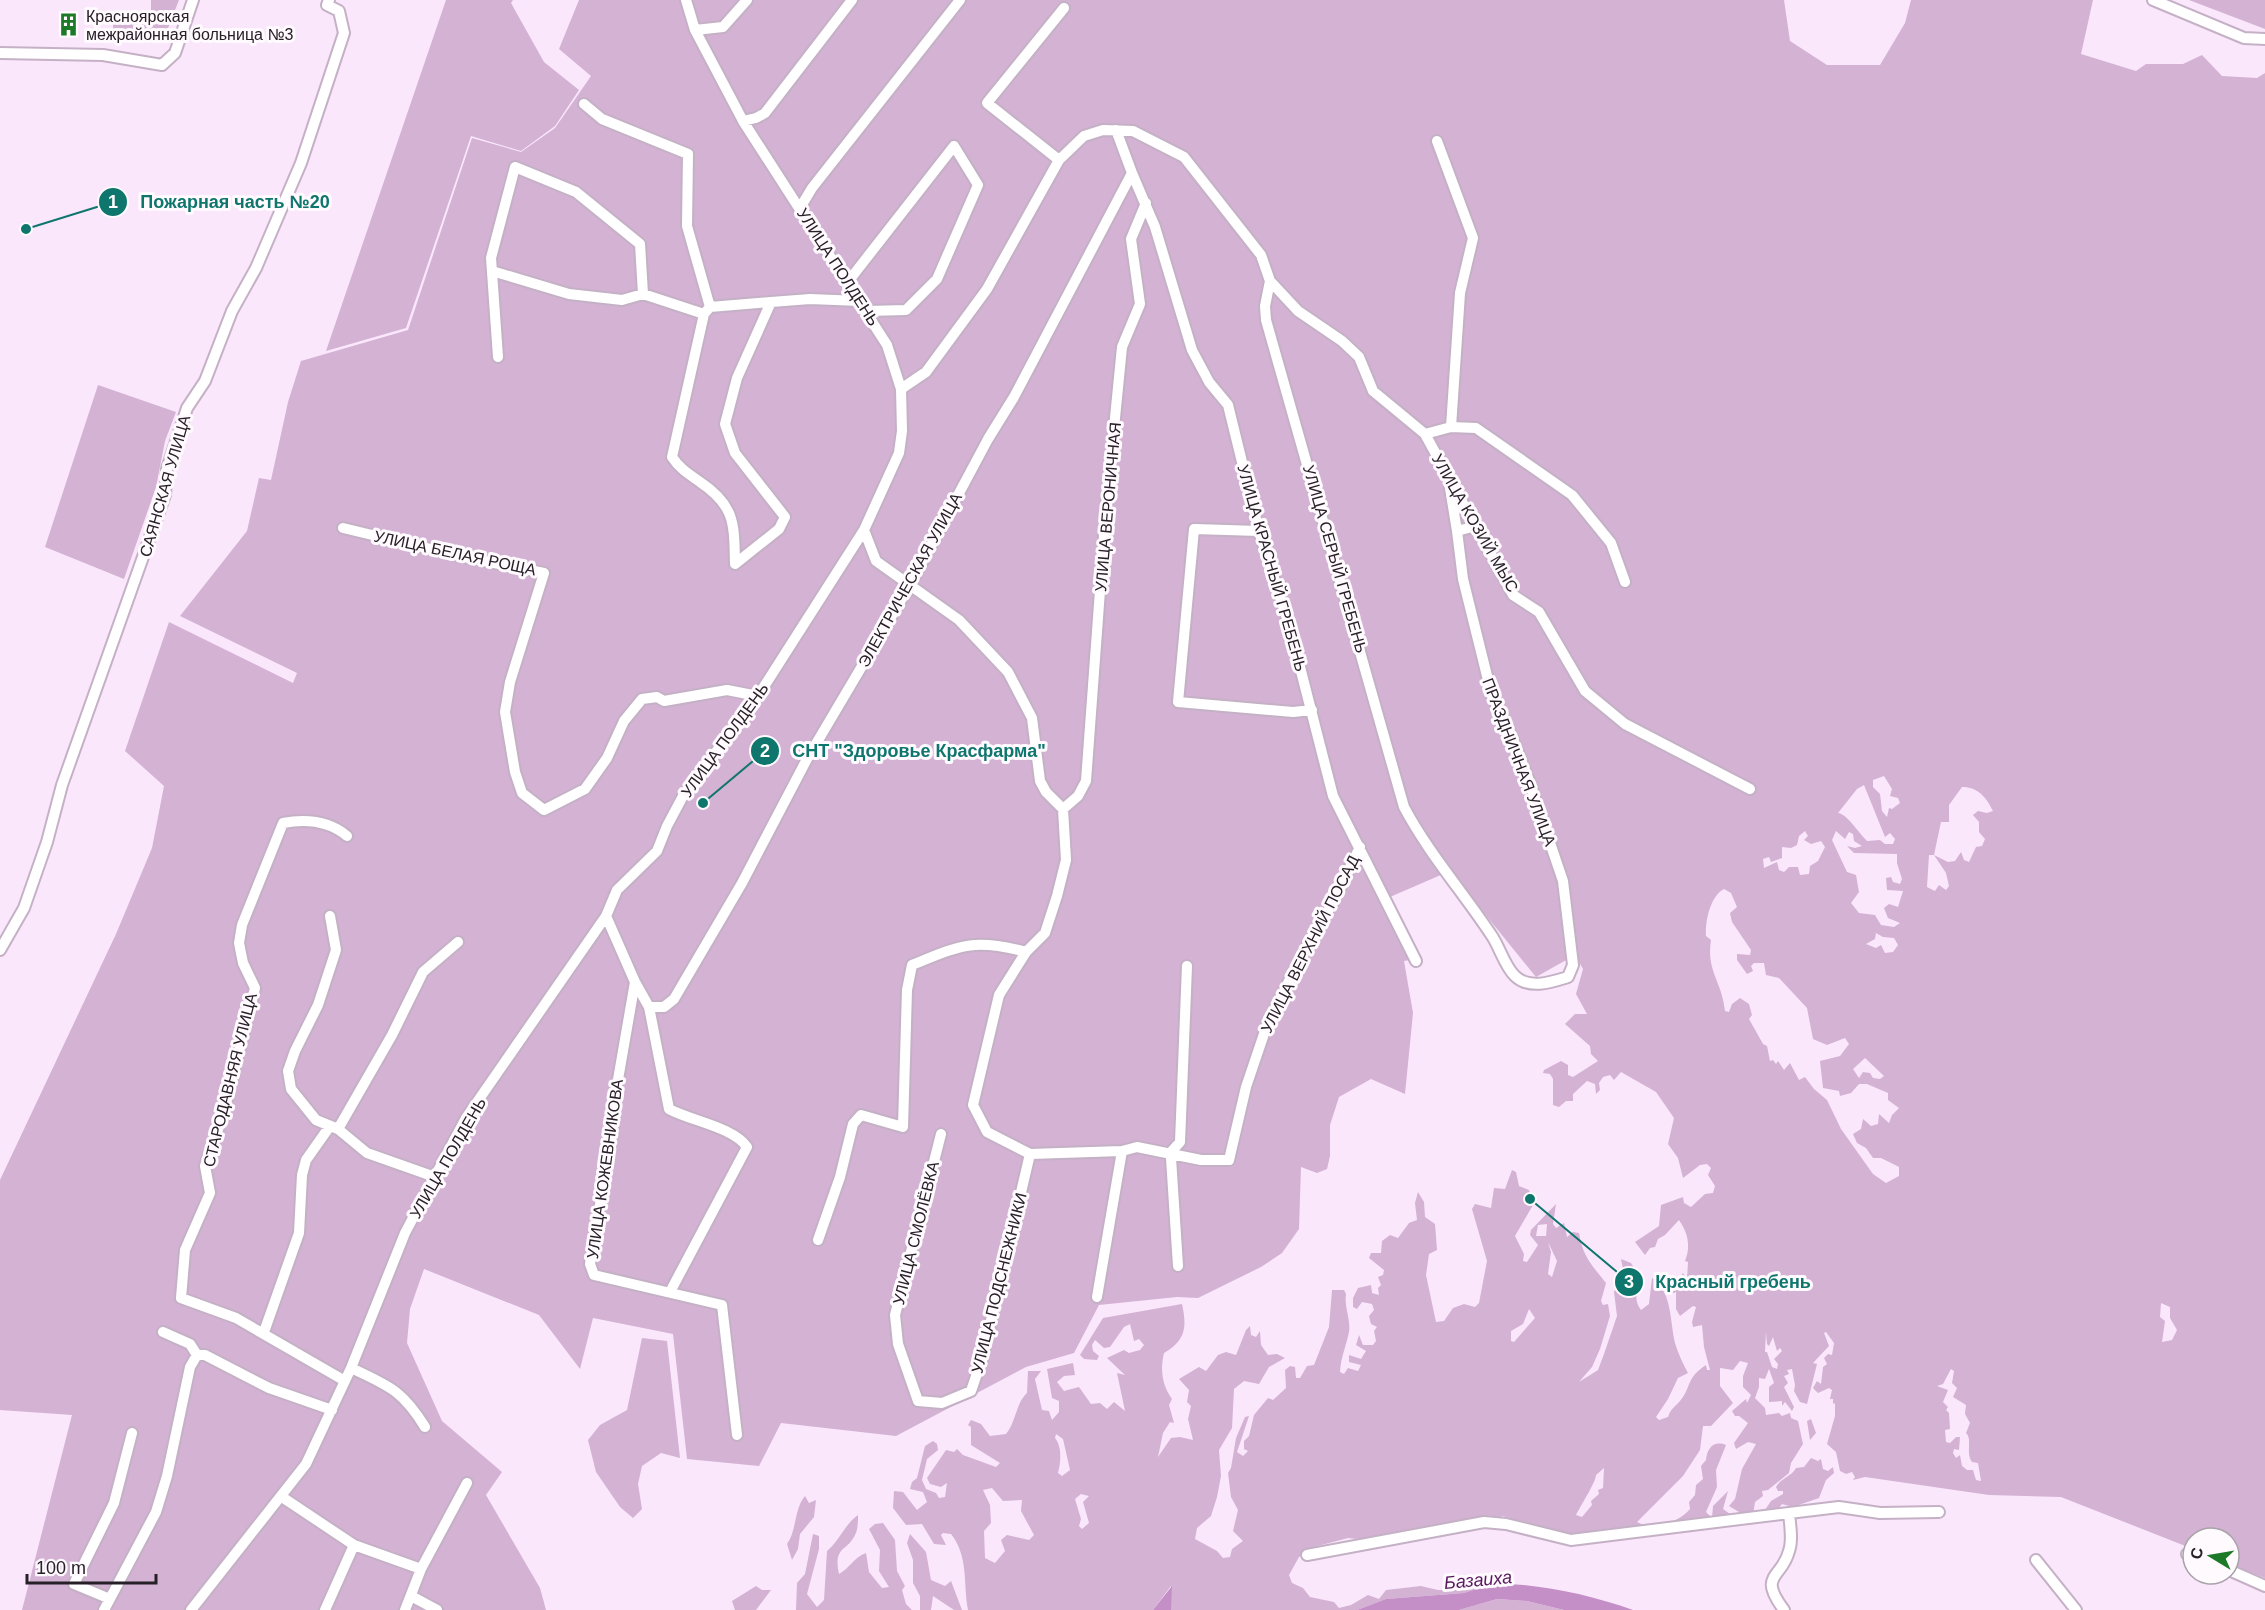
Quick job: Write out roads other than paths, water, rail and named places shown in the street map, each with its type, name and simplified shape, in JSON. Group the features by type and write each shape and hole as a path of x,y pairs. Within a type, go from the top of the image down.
{"street":[{"path":"0,53 103,55 162,65 175,53 193,0"},
{"name":"САЯНСКАЯ УЛИЦА","path":"0,950 24,908 43,853 62,785 165,495 167,469 188,408 205,381 232,311 256,268 301,163 344,33 339,10 327,5 329,0"},
{"name":"УЛИЦА ПОЛДЕНЬ","path":"191,1610 306,1464 351,1368 388,1273 466,1118 606,916 617,890 657,851 683,796 758,696 864,530 899,453 901,389 887,345 743,120 694,30 686,0"},
{"path":"694,30 723,27 747,0"},
{"path":"743,120 756,118 765,113 852,0"},
{"path":"800,208 812,188 960,0"},
{"path":"2153,0 2244,38 2265,39"},
{"path":"1059,160 987,103 1064,8"},
{"path":"584,104 602,119 688,154 687,226 707,310 672,457 679,468 718,494 734,518 735,564 779,529 785,517 735,453 725,424 737,378 771,302"},
{"path":"901,389 926,372 987,289 1059,160 1084,136 1103,130 1133,131 1184,157 1261,255 1270,281"},
{"path":"1116,130 1132,173"},
{"path":"1437,141 1473,238 1460,292 1451,427"},
{"path":"847,283 954,146 978,185 937,279 906,310 867,311"},
{"path":"498,357 491,258 515,167 576,192 640,244 643,294"},
{"name":"УЛИЦА КРАСНЫЙ ГРЕБЕНЬ","path":"1132,173 1146,203 1192,350 1209,382 1228,405 1259,531 1290,628 1333,796 1416,962"},
{"name":"ЭЛЕКТРИЧЕСКАЯ УЛИЦА","path":"649,1007 664,1007 674,999 742,883 832,716 910,585 988,439 1014,397 1132,173"},
{"name":"УЛИЦА ВЕРОНИЧНАЯ","path":"1063,809 1078,796 1086,781 1106,509 1122,347 1140,304 1131,239 1146,203"},
{"path":"492,271 569,294 622,300 643,294 707,310 810,299 860,301"},
{"name":"УЛИЦА КОЗИЙ МЫС","path":"1270,281 1298,311 1342,341 1359,357 1373,391 1425,434 1513,595 1539,612 1585,691 1625,724 1750,789"},
{"name":"УЛИЦА СЕРЫЙ ГРЕБЕНЬ","path":"1270,281 1264,306 1266,320 1404,807 1423,842 1471,905 1514,976 1532,984 1568,977"},
{"path":"1425,434 1451,427 1476,428 1572,495 1611,543 1624,582"},
{"name":"ПРАЗДНИЧНАЯ УЛИЦА","path":"1445,474 1454,499 1463,579 1492,696 1509,727 1563,881 1573,965 1568,977"},
{"path":"1457,531 1476,526"},
{"name":"УЛИЦА БЕЛАЯ РОЩА","path":"343,528 464,557 544,573 510,682 505,712 515,772 522,793 544,810 585,789 607,758 624,721 642,699 657,696 664,701 727,690 758,696"},
{"path":"864,530 876,561 959,620 1008,672 1032,718 1041,781 1046,792 1063,809"},
{"path":"1259,531 1194,530 1178,702 1293,712 1312,710"},
{"name":"УЛИЦА ВЕРХНИЙ ПОСАД","path":"1063,809 1066,860 1045,933 1026,952 999,995 973,1105 987,1132 1030,1154 1122,1151 1137,1147 1172,1152 1202,1160 1229,1160 1246,1087 1268,1022 1308,944 1334,902 1360,847"},
{"name":"СТАРОДАВНЯЯ УЛИЦА","path":"345,1381 264,1332 236,1318 181,1298 185,1250 210,1193 205,1166 223,1115 255,988 243,963 240,943 242,925 283,823 303,819 338,829 347,836"},
{"path":"330,916 336,950 318,1005 295,1051 288,1071 291,1089 316,1120 334,1128 367,1153 435,1177"},
{"path":"606,916 635,982 649,1007 669,1109 686,1118 740,1136 747,1147 670,1292"},
{"path":"264,1332 299,1233 302,1174 306,1160 334,1128 392,1035 423,972 458,942"},
{"path":"818,1240 840,1178 854,1124 861,1115 903,1127 907,990 912,965 962,945 984,943 1026,952"},
{"path":"1178,1266 1172,1152 1180,1142 1187,966"},
{"name":"УЛИЦА КОЖЕВНИКОВА","path":"635,982 590,1264 594,1275 722,1305 737,1435"},
{"name":"УЛИЦА СМОЛЁВКА","path":"918,1401 898,1344 895,1315 941,1134"},
{"path":"1097,1297 1122,1151"},
{"name":"УЛИЦА ПОДСНЕЖНИКИ","path":"918,1401 942,1403 971,1391 982,1359 1030,1154"},
{"path":"163,1332 190,1344 197,1356"},
{"path":"197,1356 205,1355 269,1388 332,1410"},
{"path":"105,1610 156,1512 167,1476 190,1367 197,1356"},
{"path":"351,1368 394,1388 411,1403 425,1427"},
{"path":"110,1599 74,1584 114,1503 132,1433"},
{"path":"405,1610 421,1569 468,1483"},
{"path":"282,1497 354,1545 421,1569"},
{"path":"1307,1555 1484,1522 1506,1524 1571,1540 1839,1506 1880,1513 1939,1512"},
{"path":"1784,1610 1774,1597 1772,1587 1774,1574 1789,1552 1789,1513"},
{"path":"325,1610 354,1545"},
{"path":"2036,1560 2076,1610"},
{"path":"2241,1575 2265,1586"},
{"path":"411,1596 437,1610"}],"place":[{"name":"Красноярская межрайонная больница №3","path":"68,25"},
{"name":"Пожарная часть №20","path":"26,229"},
{"name":"СНТ \"Здоровье Красфарма\"","path":"703,803"},
{"name":"Красный гребень","path":"1530,1199"}],"water label":[{"name":"Базаиха","path":"1478,1580"}]}
